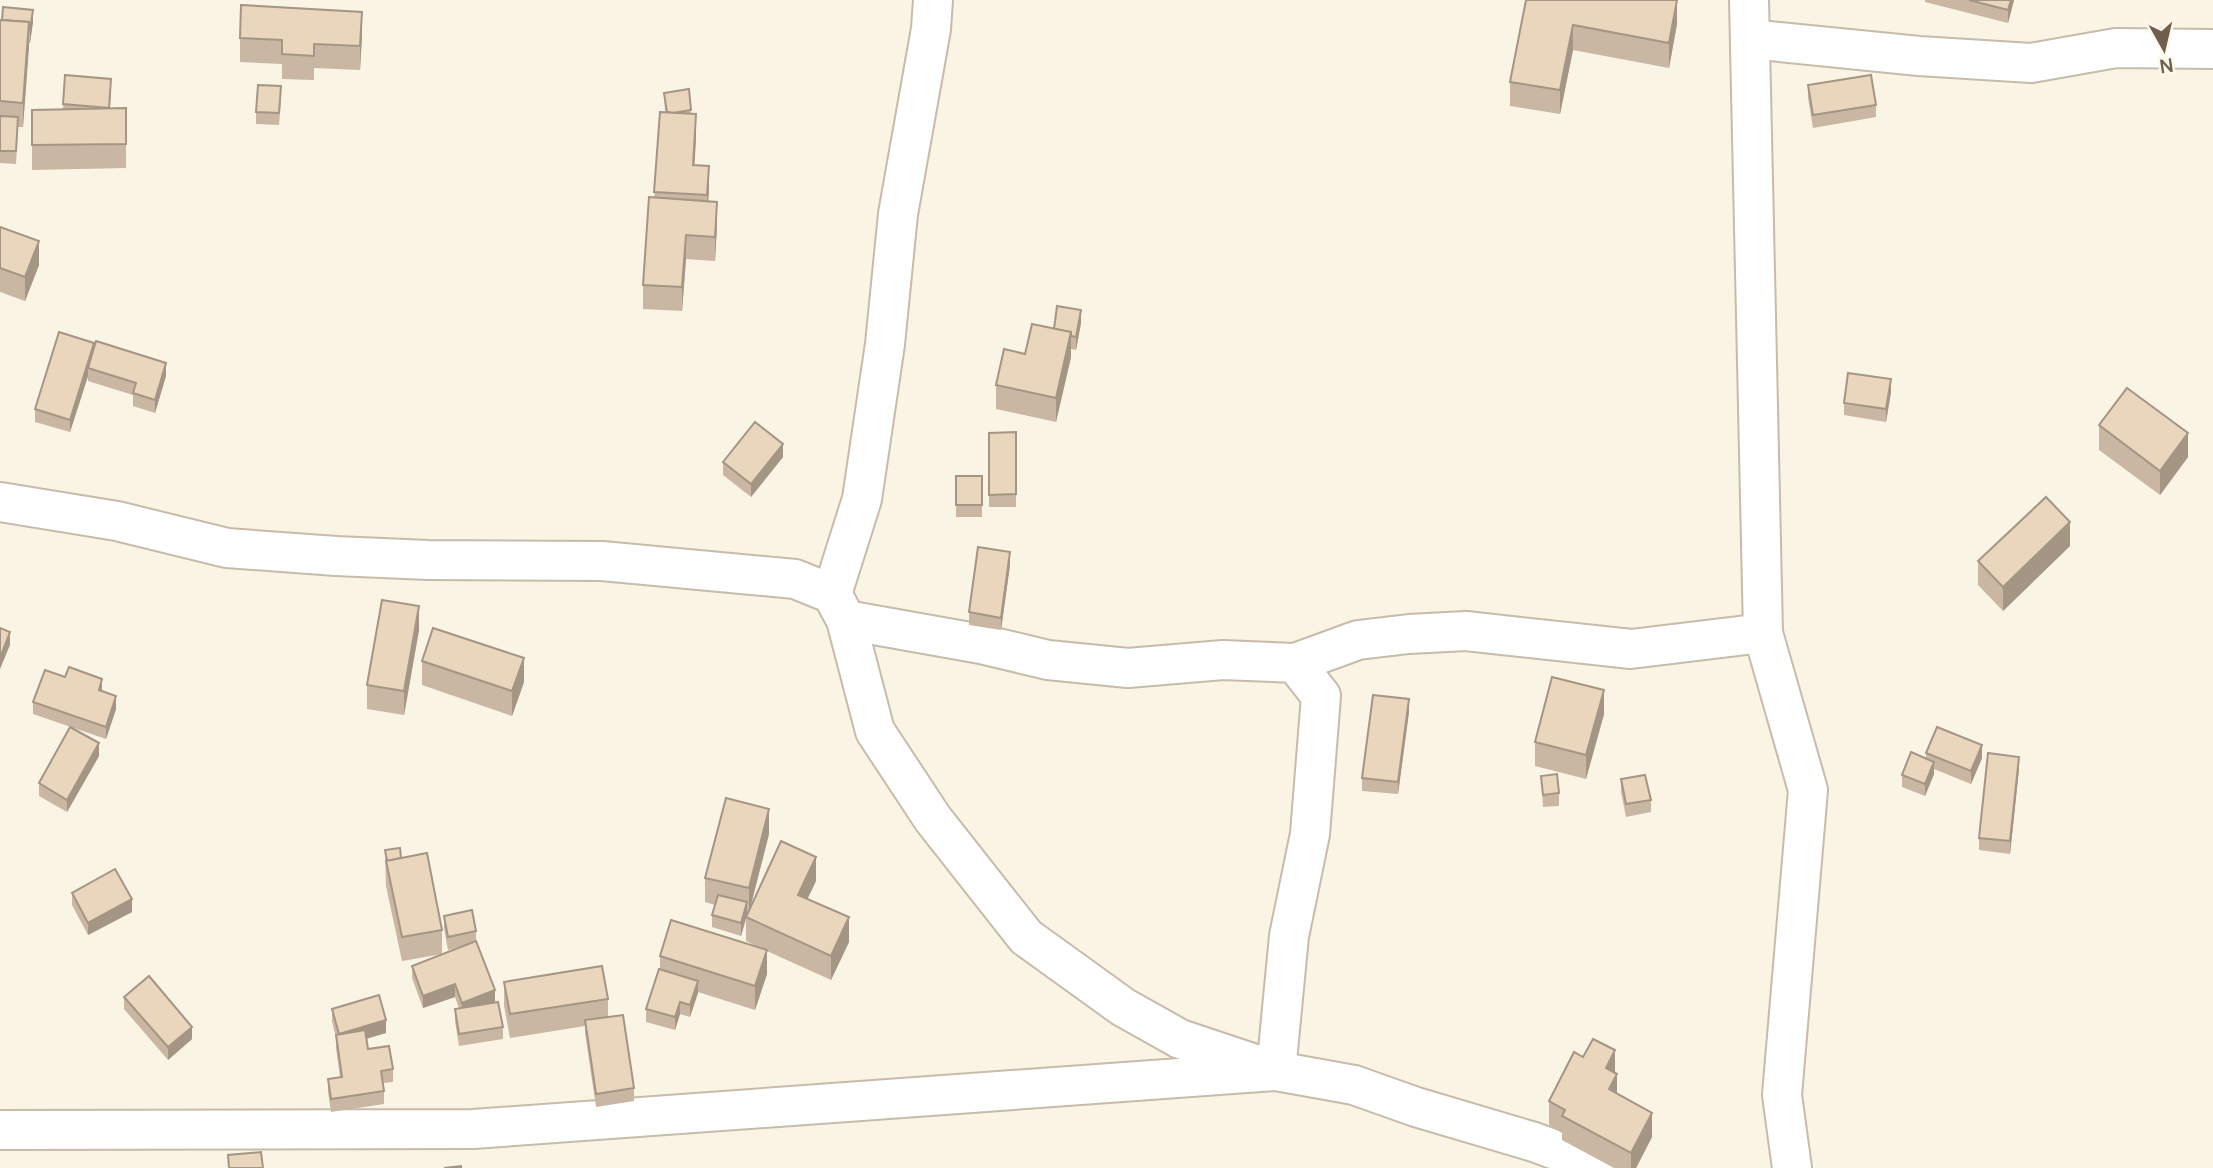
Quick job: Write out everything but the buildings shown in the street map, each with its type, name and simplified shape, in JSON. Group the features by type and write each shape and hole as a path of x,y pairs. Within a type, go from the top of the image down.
{"street":[{"path":"933,0 931,29 898,214 885,344 862,499 839,607 875,731 933,819 1026,937 1122,1007 1180,1039 1276,1071 1354,1085 1416,1107 1534,1142 1598,1168"},
{"path":"1749,0 1763,633 1808,790 1782,1095 1792,1168"},
{"path":"1751,40 1919,56 2031,63 2116,48 2213,49"},
{"path":"0,502 117,521 227,548 428,560 602,561 795,579 839,607 1048,660 1128,668 1223,660 1295,663 1358,640 1409,634 1466,631 1631,649 1763,633"},
{"path":"1276,1071 1289,936 1310,834 1321,695 1295,663"},
{"path":"0,1130 473,1129 1276,1071"}]}
